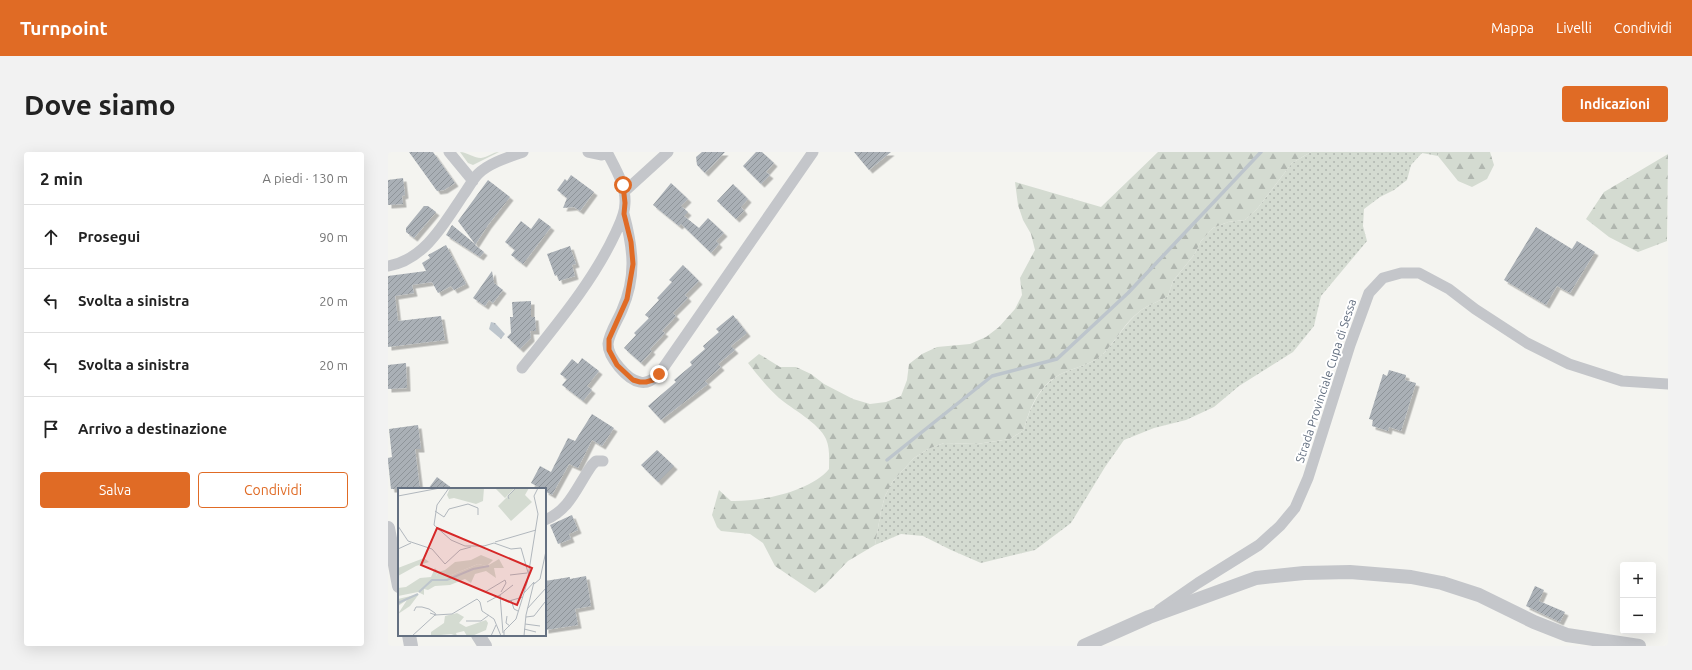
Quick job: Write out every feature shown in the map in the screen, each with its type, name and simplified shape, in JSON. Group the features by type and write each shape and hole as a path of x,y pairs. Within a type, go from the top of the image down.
{"street":[{"path":"449,152 472,181"},
{"path":"388,266 406,261 418,254 438,230 472,181 480,172 523,152"},
{"path":"588,152 602,155 607,152 623,185 624,214 631,242 633,264 627,299 609,339 609,350 617,365 633,380 640,382 653,380 659,374 813,152"},
{"path":"624,192 668,152"},
{"path":"522,368 593,275 612,242 624,214"},
{"name":"Strada Provinciale Cupa di Sessa","path":"1149,617 1198,583 1259,545 1280,526 1295,508 1308,478 1350,345 1369,293 1383,278 1401,273 1420,273 1436,281 1527,343 1569,364 1622,381 1668,384"},
{"path":"546,519 558,513 569,503 592,465 596,461 603,461"},
{"path":"388,528 395,548 398,576"},
{"path":"1084,646 1149,617 1256,578 1304,573 1350,572 1411,577 1442,583 1479,595 1534,622 1567,635 1639,646"},
{"path":"409,636 411,646"},
{"path":"479,636 485,646"}],"green space":[{"path":"460,152 481,158 499,152 473,165 468,163"},
{"path":"1158,152 1311,152 1292,163 1257,209 1245,220 1228,222 1213,228 1201,241 1194,255 1173,281 1168,296 1145,308 1134,316 1103,354 1087,364 1059,375 1046,385 1040,391 1032,406 1024,430 1010,439 977,444 944,443 928,449 914,458 893,481 885,496 875,545 848,561 825,585 815,593 775,566 763,543 750,534 721,531 717,527 712,515 719,490 731,501 755,500 783,494 810,484 829,469 828,446 823,433 818,427 779,398 763,382 748,363 759,354 780,367 796,367 811,374 824,384 853,399 870,404 886,402 901,396 907,380 909,364 922,354 937,347 970,344 986,337 999,327 1015,309 1022,295 1020,278 1035,250 1031,234 1023,220 1018,205 1015,182 1101,207"},
{"path":"1311,152 1439,152 1438,156 1422,153 1411,165 1407,180 1364,209 1363,226 1367,241 1321,296 1314,326 1293,352 1239,386 1214,407 1186,420 1154,428 1124,440 1105,467 1071,523 1035,550 981,563 923,536 901,534 875,545 885,496 893,481 914,458 928,449 944,443 977,444 1010,439 1024,430 1036,399 1040,392 1052,380 1065,372 1093,361 1103,354 1134,316 1145,308 1168,296 1173,281 1194,255 1201,241 1213,228 1228,222 1245,220 1257,209 1292,163"},
{"path":"1439,152 1490,152 1494,165 1487,179 1472,187 1458,181 1438,156"},
{"path":"1668,154 1667,241 1638,252 1609,237 1586,219 1604,192"}],"water":[{"path":"491,322 495,323 505,334 501,339 489,329"}],"building":[{"path":"409,152 433,152 455,183 444,190 437,191"},
{"path":"702,152 725,152 705,173 697,165 696,157"},
{"path":"756,152 762,152 774,163 766,172 770,175 761,184 743,166"},
{"path":"854,152 891,152 869,170"},
{"path":"571,175 594,192 580,211 574,207 563,208 567,198 557,190 565,179 567,181"},
{"path":"403,178 405,195 402,196 403,204 388,205 388,180"},
{"path":"488,180 510,197 488,225 475,245 484,252 480,257 446,235 452,225 475,244 458,221"},
{"path":"671,183 688,199 681,206 688,212 684,216 699,228 708,218 724,233 716,241 719,244 711,253 681,224 679,226 653,205"},
{"path":"733,184 748,199 741,207 744,211 736,219 717,201"},
{"path":"424,206 428,206 436,212 414,238 406,232 406,228"},
{"path":"539,218 551,227 523,264 511,255 515,250 505,242 521,221 531,229"},
{"path":"1536,227 1572,249 1577,241 1595,252 1570,293 1557,286 1546,305 1504,280"},
{"path":"446,245 466,284 454,290 451,286 438,293 432,282 412,285 414,293 395,296 398,321 441,316 445,340 388,347 388,276 426,271 422,263 430,258 428,255"},
{"path":"570,246 576,264 572,265 575,276 559,281 557,275 555,276 547,254"},
{"path":"683,265 699,281 685,295 688,298 673,313 676,316 662,331 665,333 650,349 652,351 641,363 624,348 636,335 634,333 649,318 645,315 659,300 657,298 672,282 669,280"},
{"path":"492,271 494,283 503,290 493,303 489,300 485,306 473,298"},
{"path":"531,301 531,317 535,317 536,331 530,331 531,338 520,349 507,337 511,333 510,317 513,317 512,302"},
{"path":"733,315 747,333 731,346 735,350 718,364 721,367 705,381 708,384 661,420 648,406 676,382 674,380 692,365 690,362 705,349 703,346 719,332 716,329"},
{"path":"582,358 599,371 587,386 592,390 583,401 562,385 567,379 560,374 572,359 578,364"},
{"path":"406,363 407,388 388,389 388,365"},
{"path":"1389,370 1406,375 1405,380 1416,383 1401,431 1389,427 1388,431 1372,426 1373,420 1369,419 1383,374 1387,376"},
{"path":"592,414 614,428 602,446 592,440 578,468 569,464 552,495 546,492 546,488 540,488 531,483 540,466 551,472 568,438 575,441"},
{"path":"418,425 421,449 415,449 420,488 391,489 388,458 392,457 389,429"},
{"path":"657,450 674,466 658,482 641,465"},
{"path":"437,477 452,488 429,488"},
{"path":"572,515 578,530 569,534 571,539 558,544 550,525"},
{"path":"586,576 591,606 575,609 578,625 546,630 546,581 570,577 570,579"},
{"path":"1535,586 1544,590 1539,601 1565,612 1560,622 1526,606"}],"waterway":[{"path":"887,460 992,376 1057,359 1128,293 1261,152"}],"route":[{"path":"623,185 625,203 624,214 630,235 633,264 627,299 609,339 609,350 613,360 633,380 646,382 653,380 659,374"}]}
